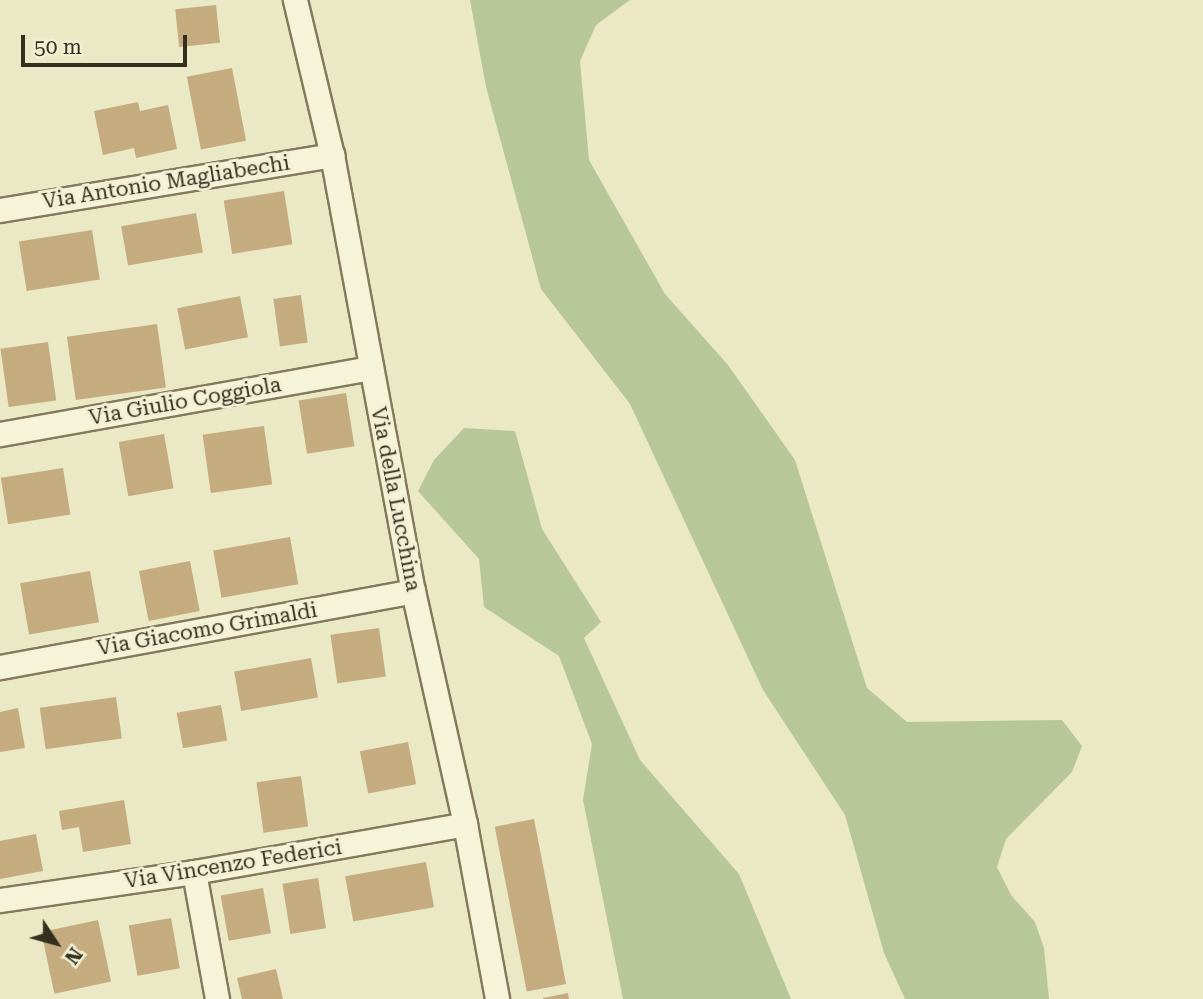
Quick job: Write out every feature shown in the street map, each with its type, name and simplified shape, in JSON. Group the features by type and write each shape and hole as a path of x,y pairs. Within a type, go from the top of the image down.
{"street":[{"name":"Via della Lucchina","path":"295,0 332,155 413,591 465,824 497,999"},
{"name":"Via Antonio Magliabechi","path":"0,210 332,155"},
{"name":"Via Giulio Coggiola","path":"0,434 371,368"},
{"name":"Via Giacomo Grimaldi","path":"0,667 413,591"},
{"name":"Via Vincenzo Federici","path":"0,900 194,872 465,824"},
{"path":"194,872 217,999"}],"green space":[{"path":"470,0 630,0 596,25 580,61 589,160 665,294 728,365 795,460 867,688 907,722 1062,720 1082,746 1072,772 1006,839 997,867 1011,895 1035,922 1044,948 1049,999 905,999 884,953 845,815 763,690 630,404 541,289 486,87"},
{"path":"464,428 515,431 542,529 601,622 584,638 640,760 739,874 791,999 623,999 583,800 592,744 559,656 484,607 479,559 418,491 434,460"}],"building":[{"path":"216,5 220,43 179,47 175,9"},
{"path":"232,68 246,141 201,149 187,77"},
{"path":"138,102 140,111 168,105 177,149 136,158 134,148 103,155 94,111"},
{"path":"284,191 292,244 232,254 224,201"},
{"path":"196,213 203,252 128,266 121,226"},
{"path":"92,230 100,279 27,291 19,242"},
{"path":"301,295 308,343 280,346 273,299"},
{"path":"240,296 248,337 185,349 177,308"},
{"path":"157,324 166,387 76,400 67,337"},
{"path":"48,342 56,400 9,407 0,349"},
{"path":"346,393 354,446 307,454 299,401"},
{"path":"264,426 272,484 211,493 203,435"},
{"path":"164,434 174,488 128,496 119,442"},
{"path":"63,468 70,514 8,524 1,478"},
{"path":"290,537 298,584 222,598 213,551"},
{"path":"190,561 200,611 149,621 139,571"},
{"path":"90,571 99,622 29,635 20,583"},
{"path":"379,628 386,677 337,683 330,635"},
{"path":"311,658 318,697 241,711 234,672"},
{"path":"116,697 122,739 46,749 40,708"},
{"path":"221,705 227,740 183,748 177,713"},
{"path":"18,708 25,748 0,752 0,712"},
{"path":"408,742 416,784 368,794 360,751"},
{"path":"301,776 308,827 264,833 256,782"},
{"path":"124,800 131,844 83,852 79,827 62,830 59,811"},
{"path":"534,819 566,984 527,992 495,827"},
{"path":"36,834 43,871 0,879 0,841"},
{"path":"426,862 434,907 353,922 345,876"},
{"path":"318,878 326,928 290,934 282,884"},
{"path":"263,888 271,933 229,941 221,895"},
{"path":"171,918 180,968 138,976 129,925"},
{"path":"98,920 111,982 54,994 41,932"},
{"path":"276,969 283,999 242,999 237,978"},
{"path":"568,993 569,999 543,999 543,998"}]}
